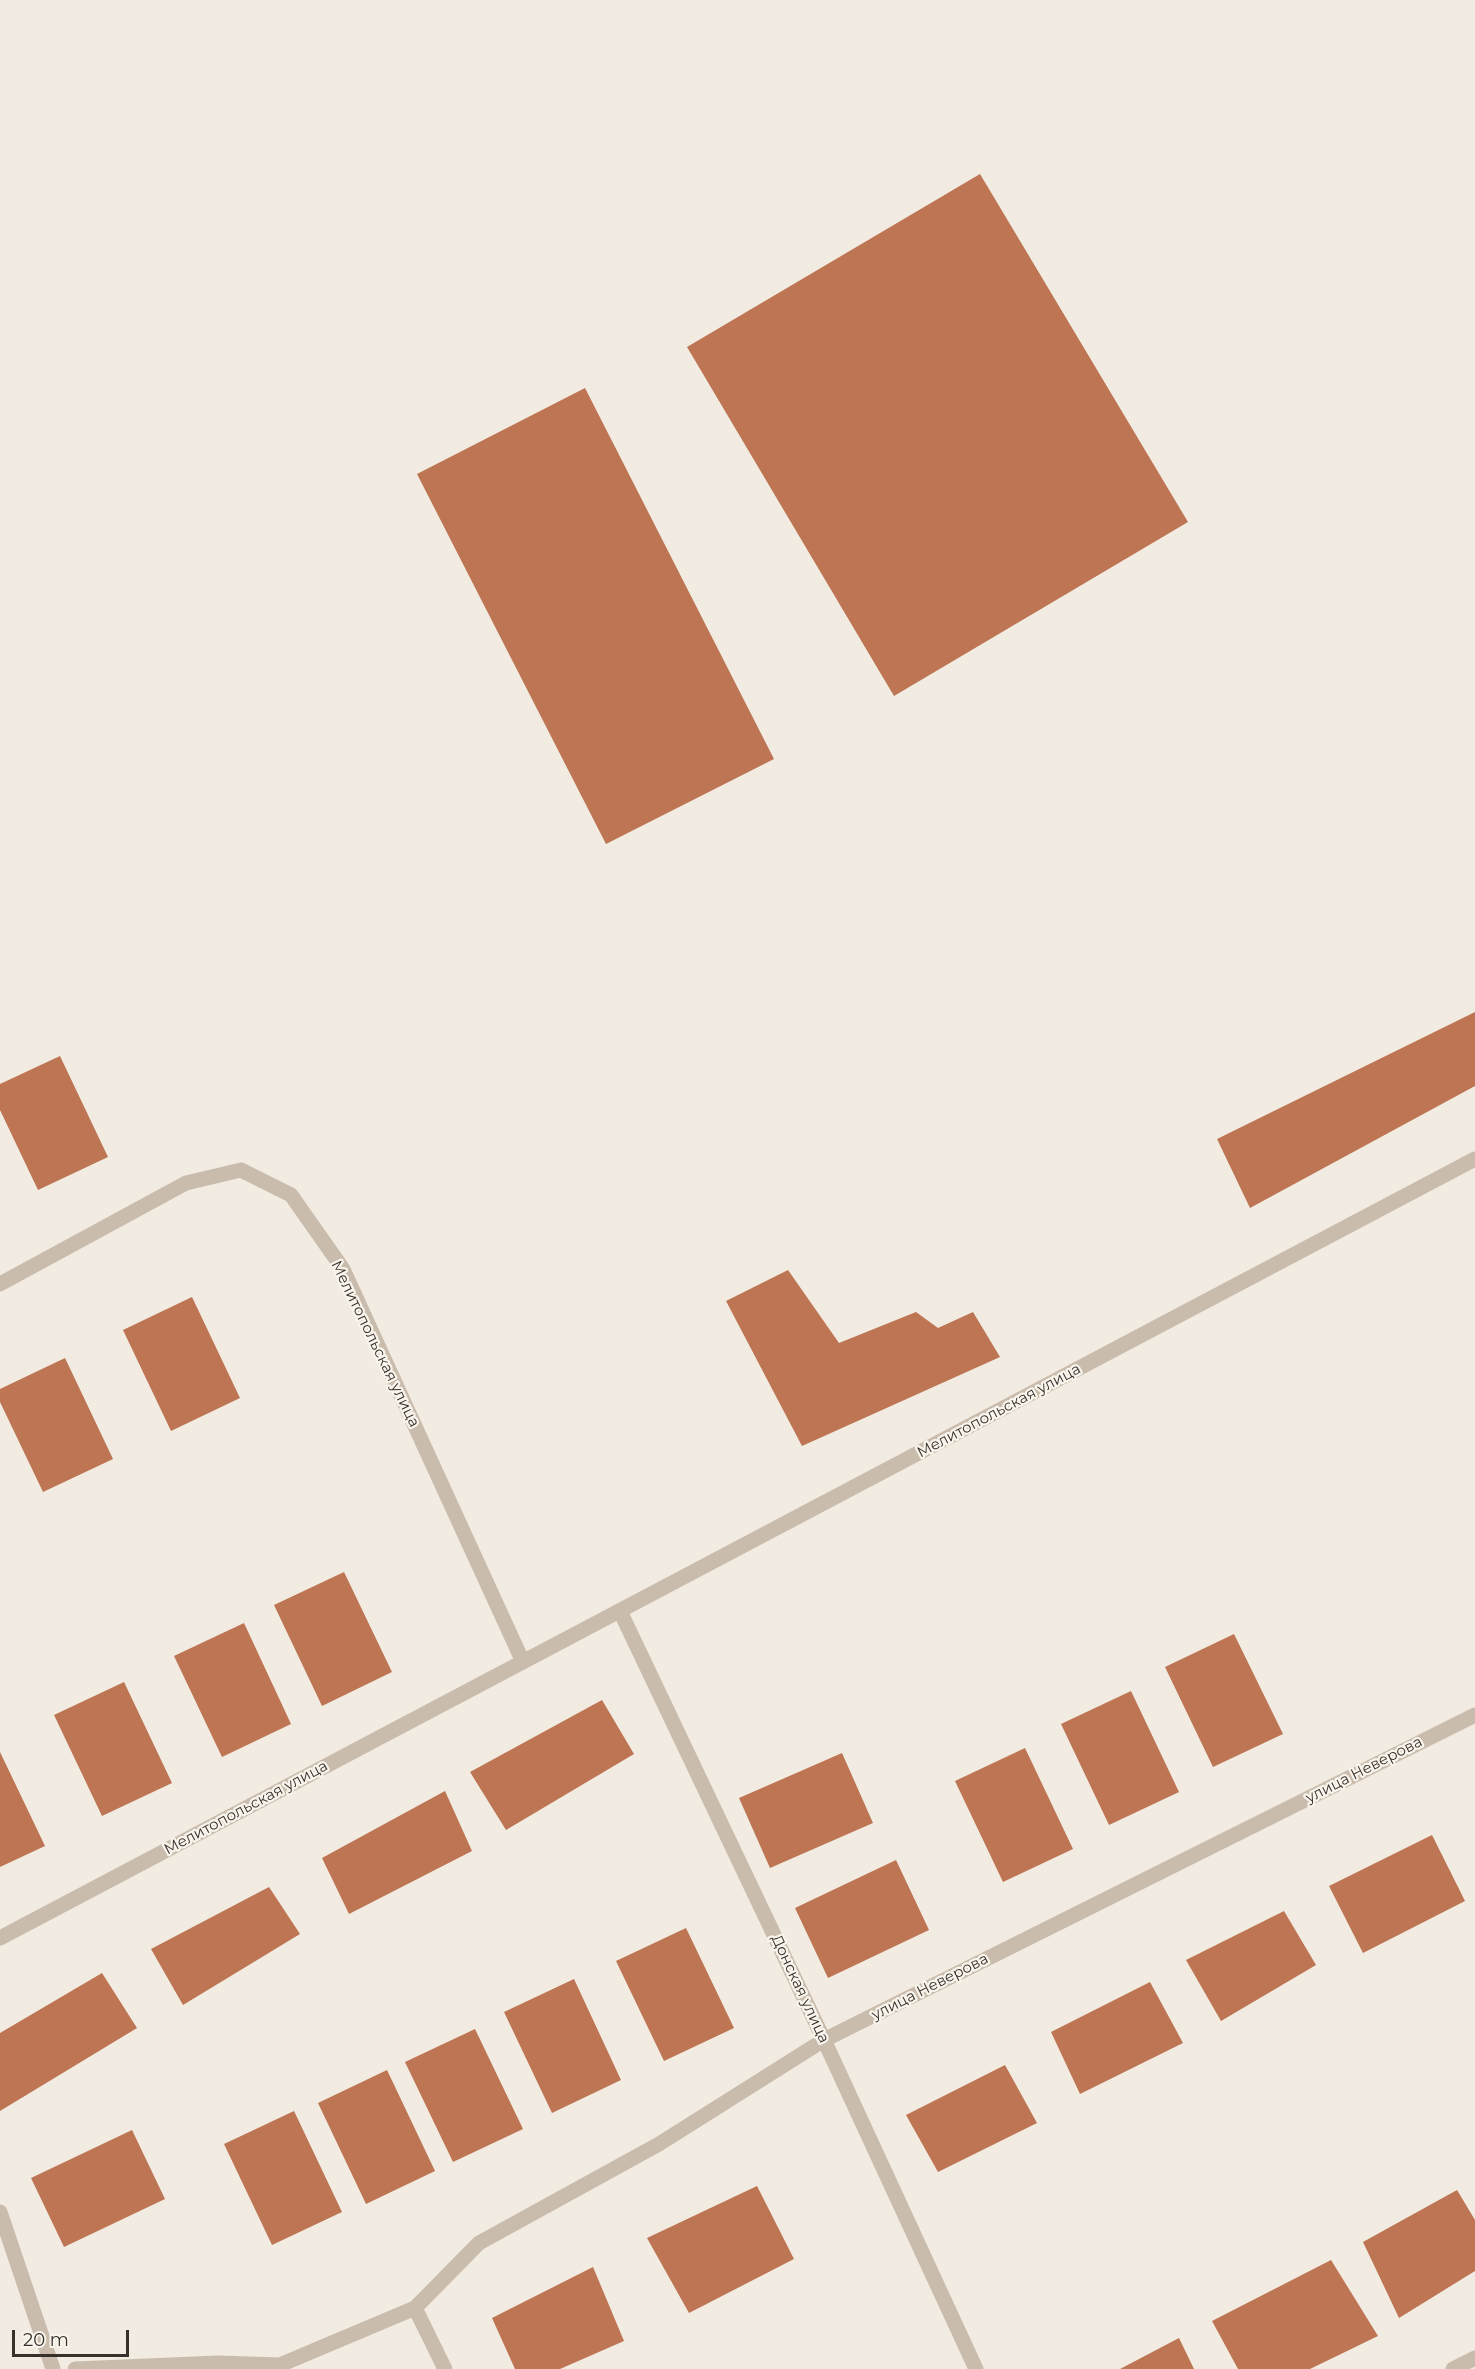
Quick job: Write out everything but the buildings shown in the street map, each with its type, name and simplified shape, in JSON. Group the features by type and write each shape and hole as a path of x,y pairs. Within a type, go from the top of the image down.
{"street":[{"name":"Мелитопольская улица","path":"0,1938 1475,1159"},
{"name":"Мелитопольская улица","path":"0,1284 186,1183 242,1170 291,1195 343,1269 523,1662"},
{"name":"Донская улица","path":"620,1611 824,2040 976,2369"},
{"name":"улица Неверова","path":"75,2369 218,2363 280,2365 415,2308 479,2244 659,2144 824,2040 1475,1715"},
{"path":"0,2212 52,2369"},
{"path":"415,2308 444,2369"},
{"path":"1453,2369 1475,2358"}]}
